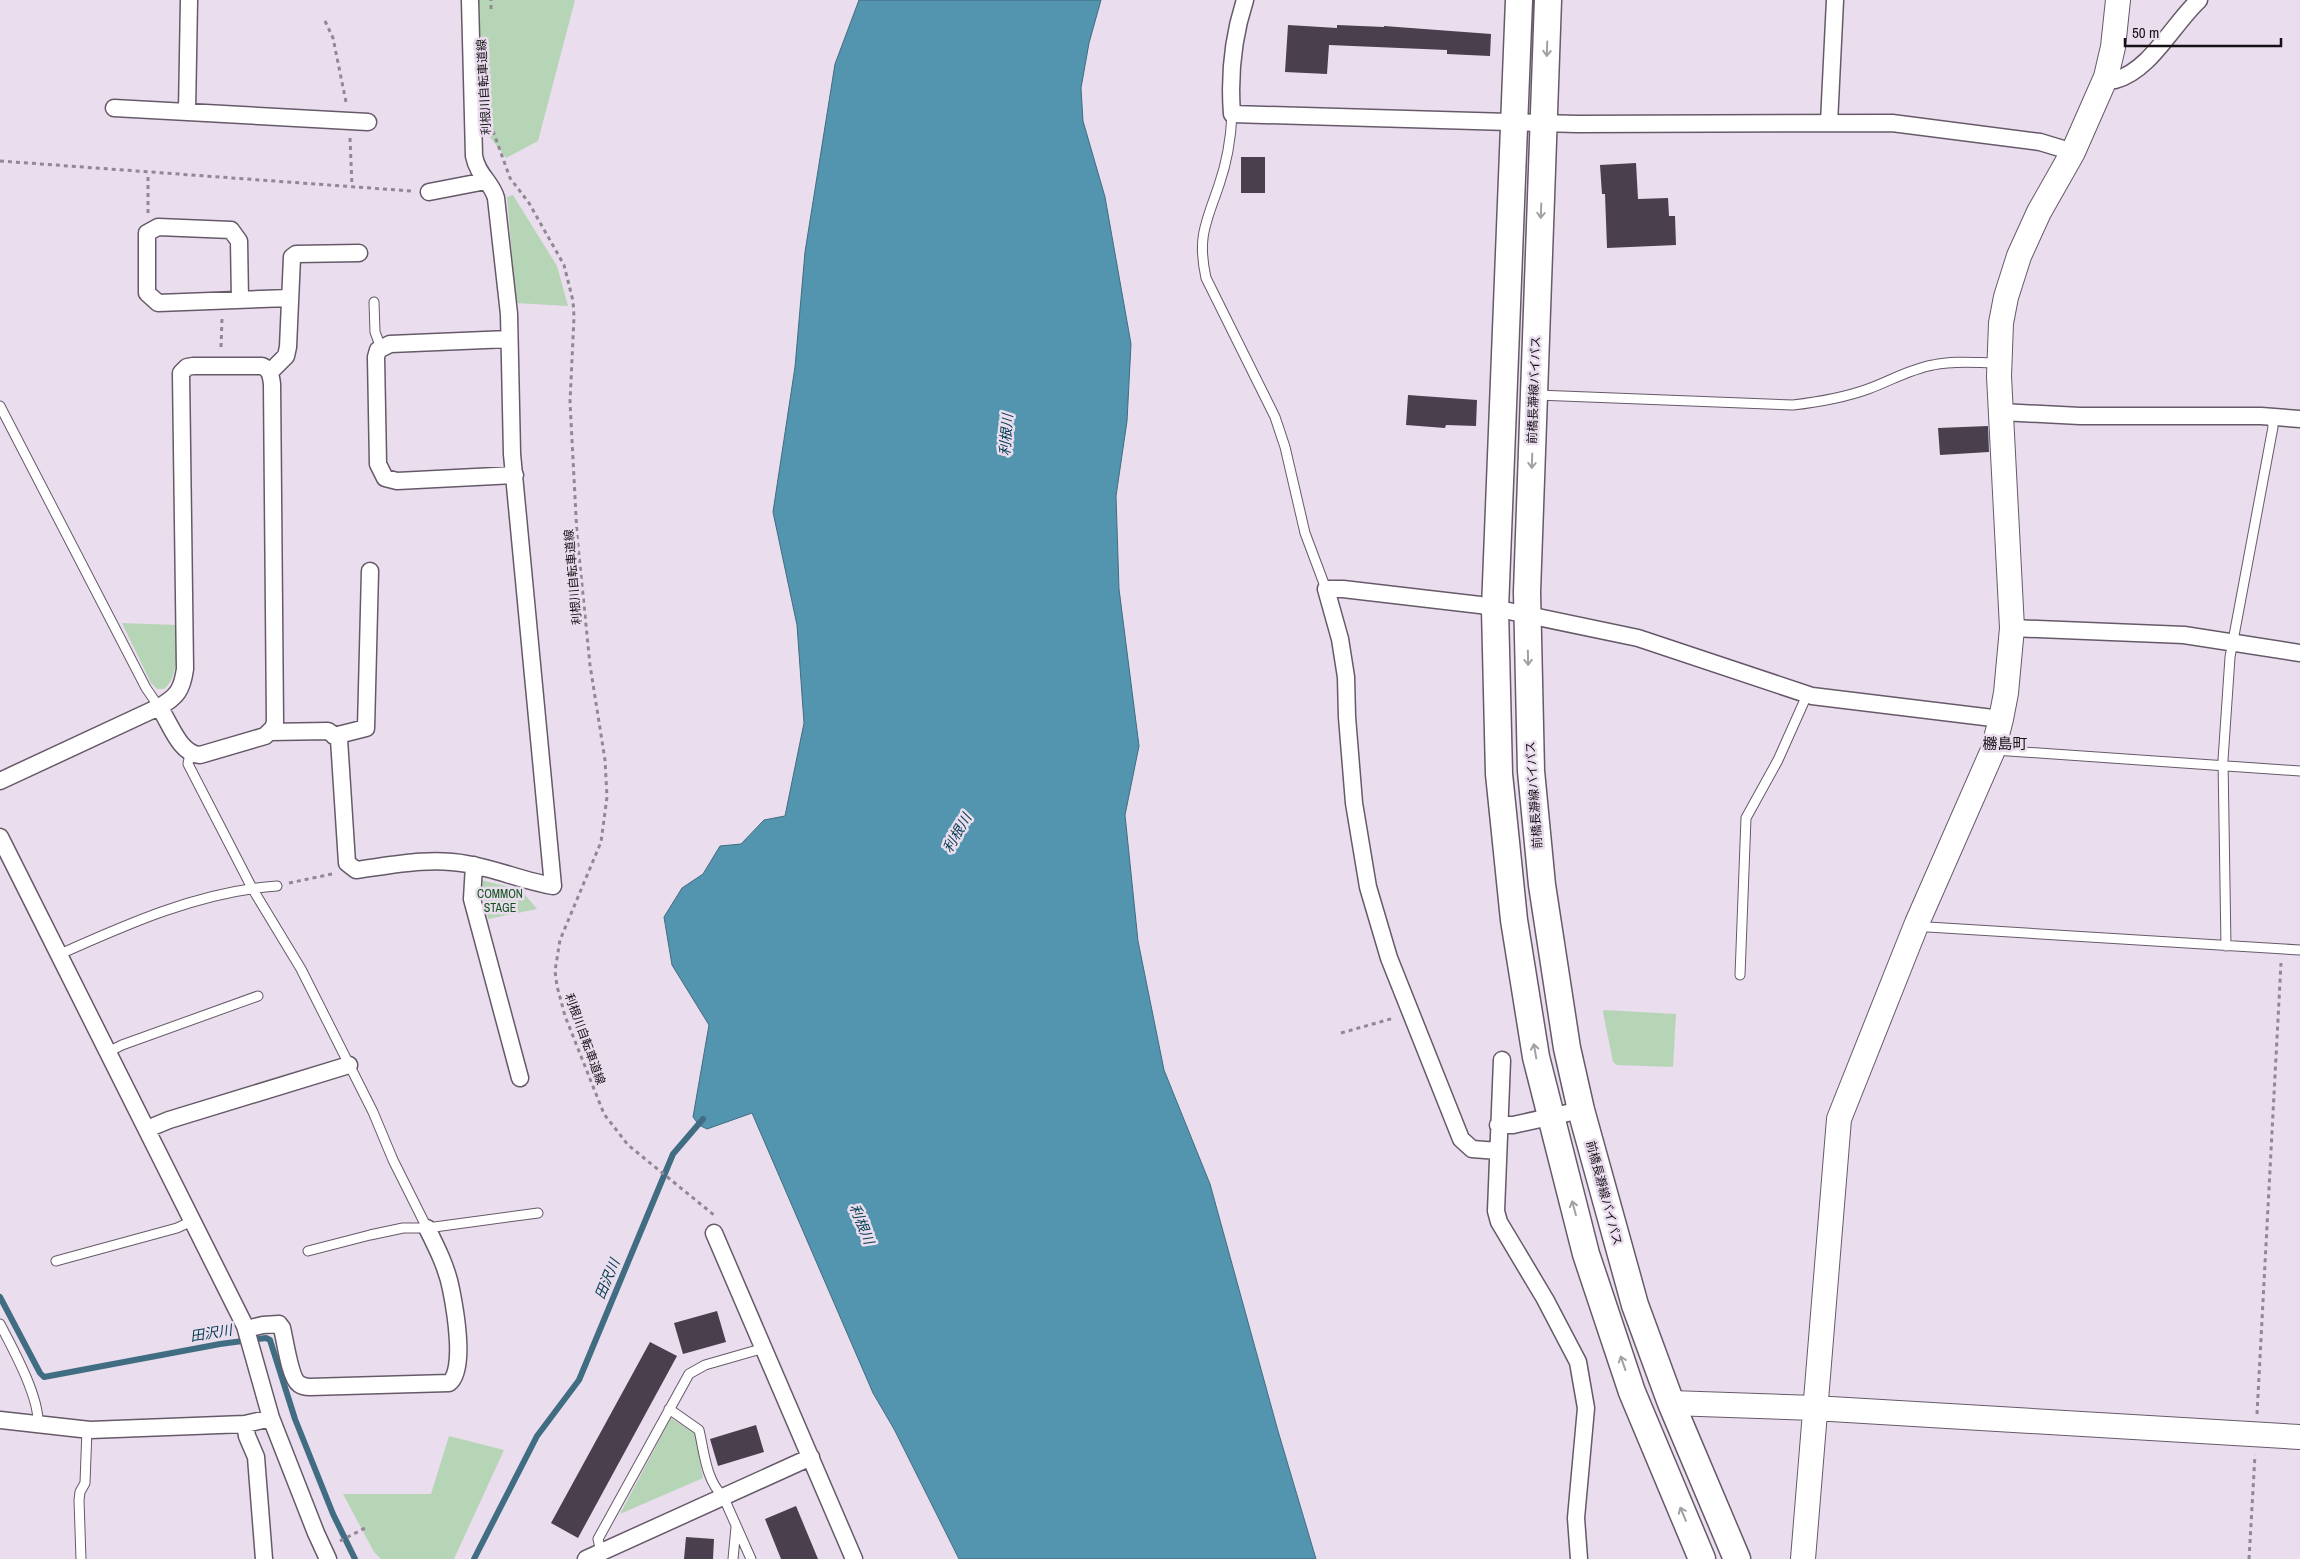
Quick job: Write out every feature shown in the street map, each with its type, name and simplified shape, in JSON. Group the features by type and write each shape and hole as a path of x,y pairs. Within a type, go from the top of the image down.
{"main road":[{"path":"1519,0 1495,609 1497,730 1505,840 1514,920 1536,1057 1586,1254 1632,1392 1702,1559"},
{"name":"前橋長瀞線バイパス","path":"1548,0 1527,616 1529,726 1538,848 1547,924 1567,1048 1581,1110 1634,1305 1671,1403 1737,1559"}],"street":[{"path":"187,111 189,0"},
{"path":"269,732 328,731 339,739 347,863 356,870 434,860 495,869 534,883 553,886 515,475 508,314 496,198 493,188 476,169 474,156 470,0"},
{"path":"1245,0 1233,52 1230,96 1232,114 1544,123 1829,123 1912,125 2040,142 2073,152"},
{"path":"1829,123 1835,0"},
{"path":"1803,1559 1839,1119 1917,922 1993,750 2001,719 2007,686 2012,628 1999,363 2001,323 2012,274 2039,212 2073,152 2106,77 2113,47 2118,0"},
{"path":"2106,77 2116,80 2132,73 2152,54 2190,3"},
{"path":"114,108 368,122"},
{"path":"429,192 486,181"},
{"path":"240,300 239,241 231,230 158,227 147,233 147,294 158,302 240,300 289,298"},
{"path":"270,372 286,356 290,264 292,257 296,254 359,254"},
{"path":"509,339 390,344 381,348 376,357 378,464 384,478 398,481 515,475"},
{"path":"0,781 159,707 170,701 183,686 185,669 181,373 187,367 194,366 256,365 267,368 270,372 272,384 275,722 265,736 200,755 190,753 184,749 159,707"},
{"path":"2001,412 2080,416 2272,416 2300,419"},
{"path":"334,736 366,728 370,571"},
{"path":"1498,1151 1472,1150 1461,1139 1389,958 1366,878 1354,803 1347,717 1346,677 1340,639 1326,589 1343,589 1480,605 1638,638 1806,695 2001,719"},
{"path":"2012,628 2157,632 2300,653"},
{"path":"0,837 246,1329 271,1418 328,1559"},
{"path":"474,865 472,899 520,1078"},
{"path":"1502,1060 1496,1211 1499,1222 1545,1299 1578,1362 1585,1392 1586,1408 1576,1518 1579,1559"},
{"path":"147,1129 178,1117 349,1065"},
{"path":"1498,1125 1513,1125 1581,1110"},
{"path":"246,1329 270,1324 278,1324 282,1328 293,1375 298,1384 302,1386 449,1383 455,1375 459,1357 451,1289 441,1258 428,1228"},
{"path":"714,1233 854,1559"},
{"path":"1671,1403 1814,1408 2300,1437"},
{"path":"0,1420 87,1429 245,1424 271,1418"},
{"path":"245,1424 247,1436 256,1457 264,1559"},
{"path":"586,1559 811,1457"}],"lane":[{"path":"1232,114 1232,133 1220,184 1205,221 1202,260 1206,278 1275,417 1285,447 1305,533 1326,589"},
{"path":"374,302 375,332 381,348"},
{"path":"1534,394 1793,405 1832,400 1854,394 1916,369 1934,365 1966,362 1999,363"},
{"path":"0,406 146,688 159,707"},
{"path":"2226,946 2223,767 2232,642 2273,427 2272,416"},
{"path":"1740,975 1746,818 1774,769 1806,695"},
{"path":"1993,750 2300,771"},
{"path":"190,753 188,764 252,888 301,969 373,1112 422,1220 428,1228"},
{"path":"58,955 180,906 252,888 277,886"},
{"path":"1917,922 1928,927 2300,950"},
{"path":"108,1052 122,1045 258,996"},
{"path":"308,1251 403,1228 428,1228 538,1213"},
{"path":"56,1261 177,1228 192,1221"},
{"path":"0,1324 28,1382 39,1413 38,1424"},
{"path":"602,1552 598,1539 689,1374 705,1365 764,1348"},
{"path":"669,1409 699,1430 710,1476 716,1490 723,1496 751,1559"},
{"path":"81,1559 79,1500 80,1492 85,1483 87,1429"},
{"path":"733,1559 736,1524"}],"path":[{"path":"490,14 491,0"},
{"path":"325,21 333,38 350,121 352,186"},
{"name":"利根川自転車道線","path":"493,127 500,153 510,178 529,203 562,259 574,317 570,421 577,535 590,665 606,760 608,797 601,842 564,927 557,955 555,971 560,1002 604,1114 628,1145 700,1201"},
{"path":"0,161 429,192"},
{"path":"147,233 148,173"},
{"path":"221,366 222,300"},
{"path":"277,886 356,870"},
{"path":"2249,1559 2282,949"},
{"path":"1341,1033 1410,1013"},
{"path":"335,1543 367,1527"}],"green space":[{"path":"479,0 575,0 538,141 506,158 483,128"},
{"path":"513,195 557,266 568,306 516,303 507,197"},
{"path":"122,623 175,625 175,668 173,676 164,689 157,689 151,683"},
{"name":"COMMON STAGE","path":"481,880 521,890 537,909 488,919"},
{"path":"1604,1010 1676,1014 1673,1067 1617,1065 1613,1062"},
{"path":"671,1418 696,1434 703,1478 620,1514"},
{"path":"449,1436 504,1450 454,1559 381,1559 374,1552 343,1494 431,1494"}],"water":[{"name":"利根川","path":"859,0 1101,0 1089,43 1081,88 1083,121 1105,197 1131,344 1127,421 1116,496 1119,589 1139,746 1125,815 1138,941 1164,1070 1210,1184 1278,1431 1316,1559 959,1559 894,1429 873,1393 752,1113 707,1129 699,1125 693,1117 709,1025 672,965 664,917 682,888 703,874 720,846 741,844 764,820 785,816 804,723 797,625 773,512 795,367 805,252 835,64"}],"building":[{"path":"1288,25 1337,28 1337,25 1384,26 1491,34 1490,56 1447,54 1447,50 1329,45 1327,74 1285,72"},
{"path":"1241,157 1265,157 1265,193 1241,193"},
{"path":"1636,163 1638,199 1668,198 1669,216 1675,216 1676,245 1607,248 1605,194 1602,194 1600,165"},
{"path":"1408,395 1477,400 1476,426 1446,425 1445,428 1406,425"},
{"path":"1988,426 1989,452 1940,455 1938,428"},
{"path":"717,1311 726,1342 683,1354 674,1323"},
{"path":"650,1342 677,1356 578,1538 551,1523"},
{"path":"756,1425 764,1452 718,1466 710,1439"},
{"path":"796,1506 818,1559 781,1559 765,1519"},
{"path":"686,1537 714,1539 713,1559 684,1559"}],"waterway":[{"name":"田沢川","path":"474,1559 537,1436 579,1380 673,1154 703,1119"},
{"name":"田沢川","path":"0,1297 40,1373 44,1377 220,1344 266,1338 270,1340 295,1419 333,1514 355,1559"}],"district":[{"name":"橳島町","path":"2005,744"}]}
